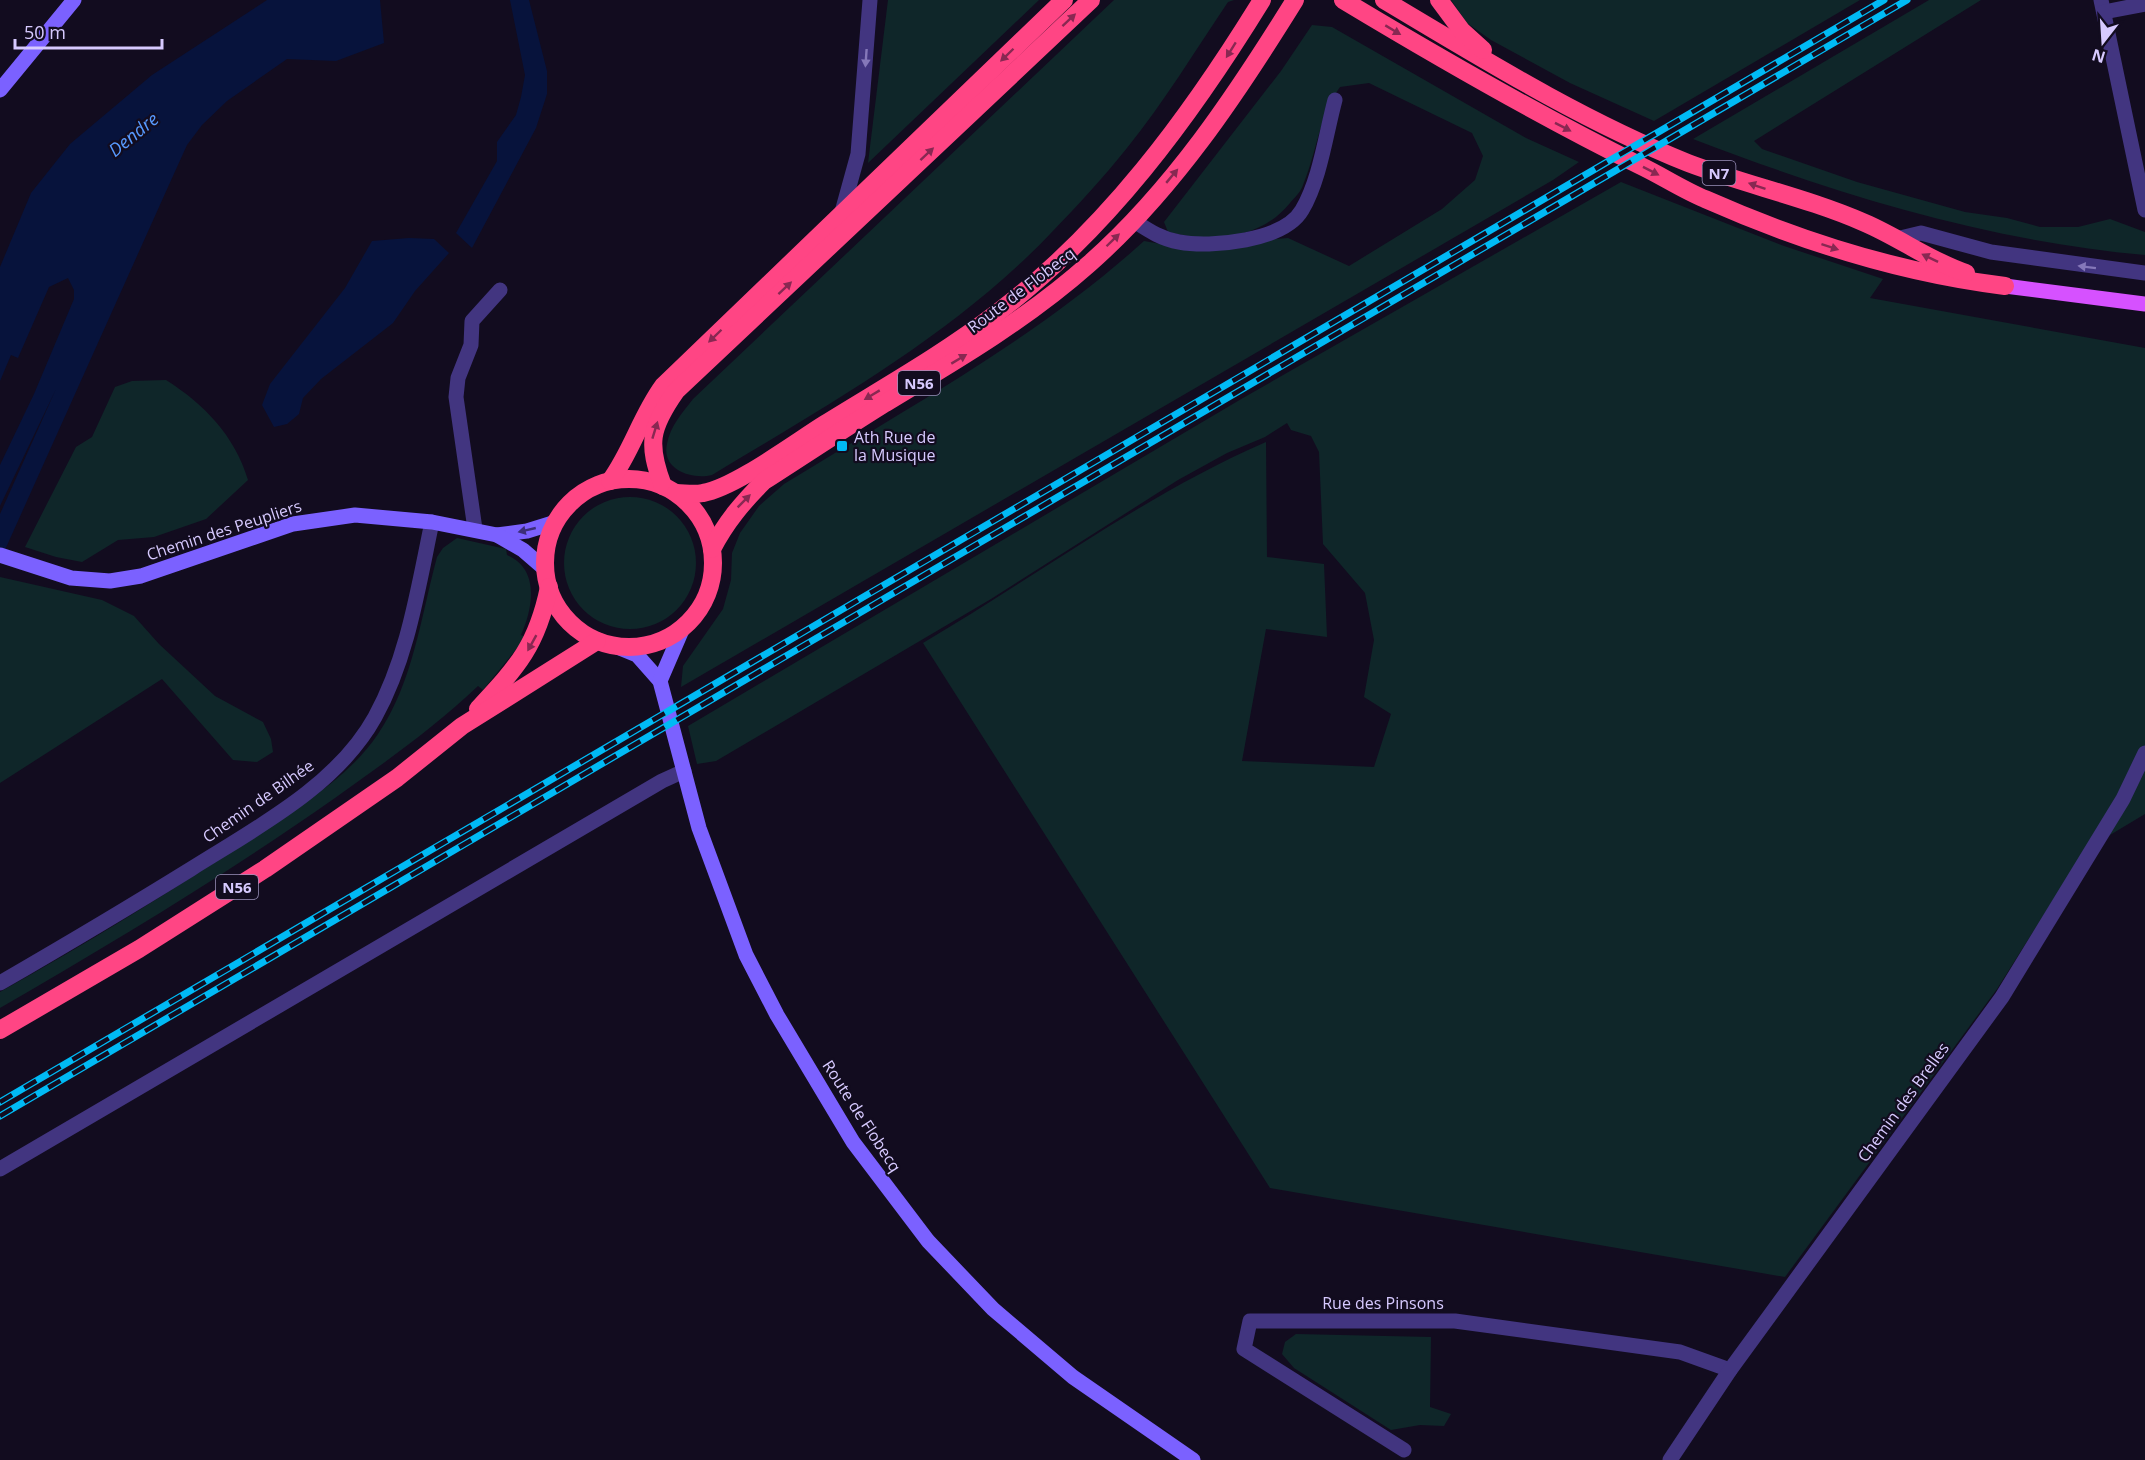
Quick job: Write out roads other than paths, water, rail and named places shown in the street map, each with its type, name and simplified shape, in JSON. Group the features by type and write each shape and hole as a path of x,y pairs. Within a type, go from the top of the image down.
{"highway":[{"path":"610,481 634,444 647,410 663,386 1064,0"},
{"path":"669,490 651,446 655,426 676,391 1091,0"},
{"name":"Route de Flobecq","path":"669,490 701,494 712,491 753,469 940,354 999,312 1094,225 1142,172 1222,65 1262,0"},
{"name":"Route de Flobecq","path":"712,549 737,507 764,482 1005,330 1089,265 1134,221 1239,90 1295,0"},
{"path":"1343,0 1466,75 1537,114 1702,198 1745,217 1875,262 1949,279 2005,286"},
{"name":"N7","path":"1384,0 1505,73 1618,131 1689,163 1864,223 1949,267 2005,286"},
{"path":"1438,0 1462,31 1505,73"},
{"name":"N56","path":"610,481 644,481 669,490 700,518 712,549 714,567 704,602 681,630 661,641 639,647 615,646 597,641 567,620 556,604 549,587 545,569 549,537 556,522 577,497 610,481"},
{"name":"N56","path":"462,726 523,658 536,636 549,587"},
{"name":"N56","path":"0,1030 139,949 265,869 397,778 462,726 597,641"}],"main road":[{"name":"N7","path":"2005,286 2145,304"}],"street":[{"path":"0,90 74,0"},
{"path":"842,212 858,154 870,0"},
{"path":"2145,4 2103,6 2145,210"},
{"path":"1134,221 1155,235 1180,243 1234,241 1276,232 1302,212 1312,187 1335,100"},
{"path":"1896,239 1921,233 1991,252 2145,273"},
{"path":"475,529 456,397 458,378 471,345 472,321 500,291"},
{"name":"Chemin des Peupliers","path":"0,555 71,578 110,580 141,576 293,524 355,515 432,522 497,535 523,550 545,569"},
{"name":"Chemin de Bilhée","path":"0,983 242,837 329,774 356,747 390,688 407,635 432,522"},
{"name":"Chemin des Peupliers","path":"497,535 526,531 556,522"},
{"path":"660,681 681,630"},
{"name":"Route de Flobecq","path":"615,646 637,655 660,681 702,837 746,955 814,1078 853,1142 892,1197 957,1274 993,1309 1073,1377 1193,1460"},
{"name":"Chemin des Brelles","path":"1670,1460 1730,1370 2002,997 2123,799 2145,753"},
{"path":"0,1169 662,781 684,771"},
{"name":"Rue des Pinsons","path":"1404,1450 1244,1349 1250,1321 1455,1321 1680,1352 1730,1370"}],"water":[{"name":"Dendre","path":"267,0 380,0 384,43 336,61 287,59 227,101 202,125 187,145 0,561 0,514 56,389 0,506 0,465 34,394 74,299 74,290 68,278 49,287 18,358 11,355 0,381 0,267 31,193 70,144 152,75"},
{"path":"510,0 529,0 547,71 547,94 536,128 472,248 456,233 497,161 497,142 516,115 525,75"},
{"path":"409,238 434,239 449,253 415,291 393,323 321,379 303,398 299,414 287,424 274,427 262,405 270,384 345,288 372,241"}],"railway":[{"path":"0,1102 1884,0"},
{"path":"0,1116 1907,0"}],"place":[{"name":"Ath Rue de la Musique","path":"842,446"}]}
